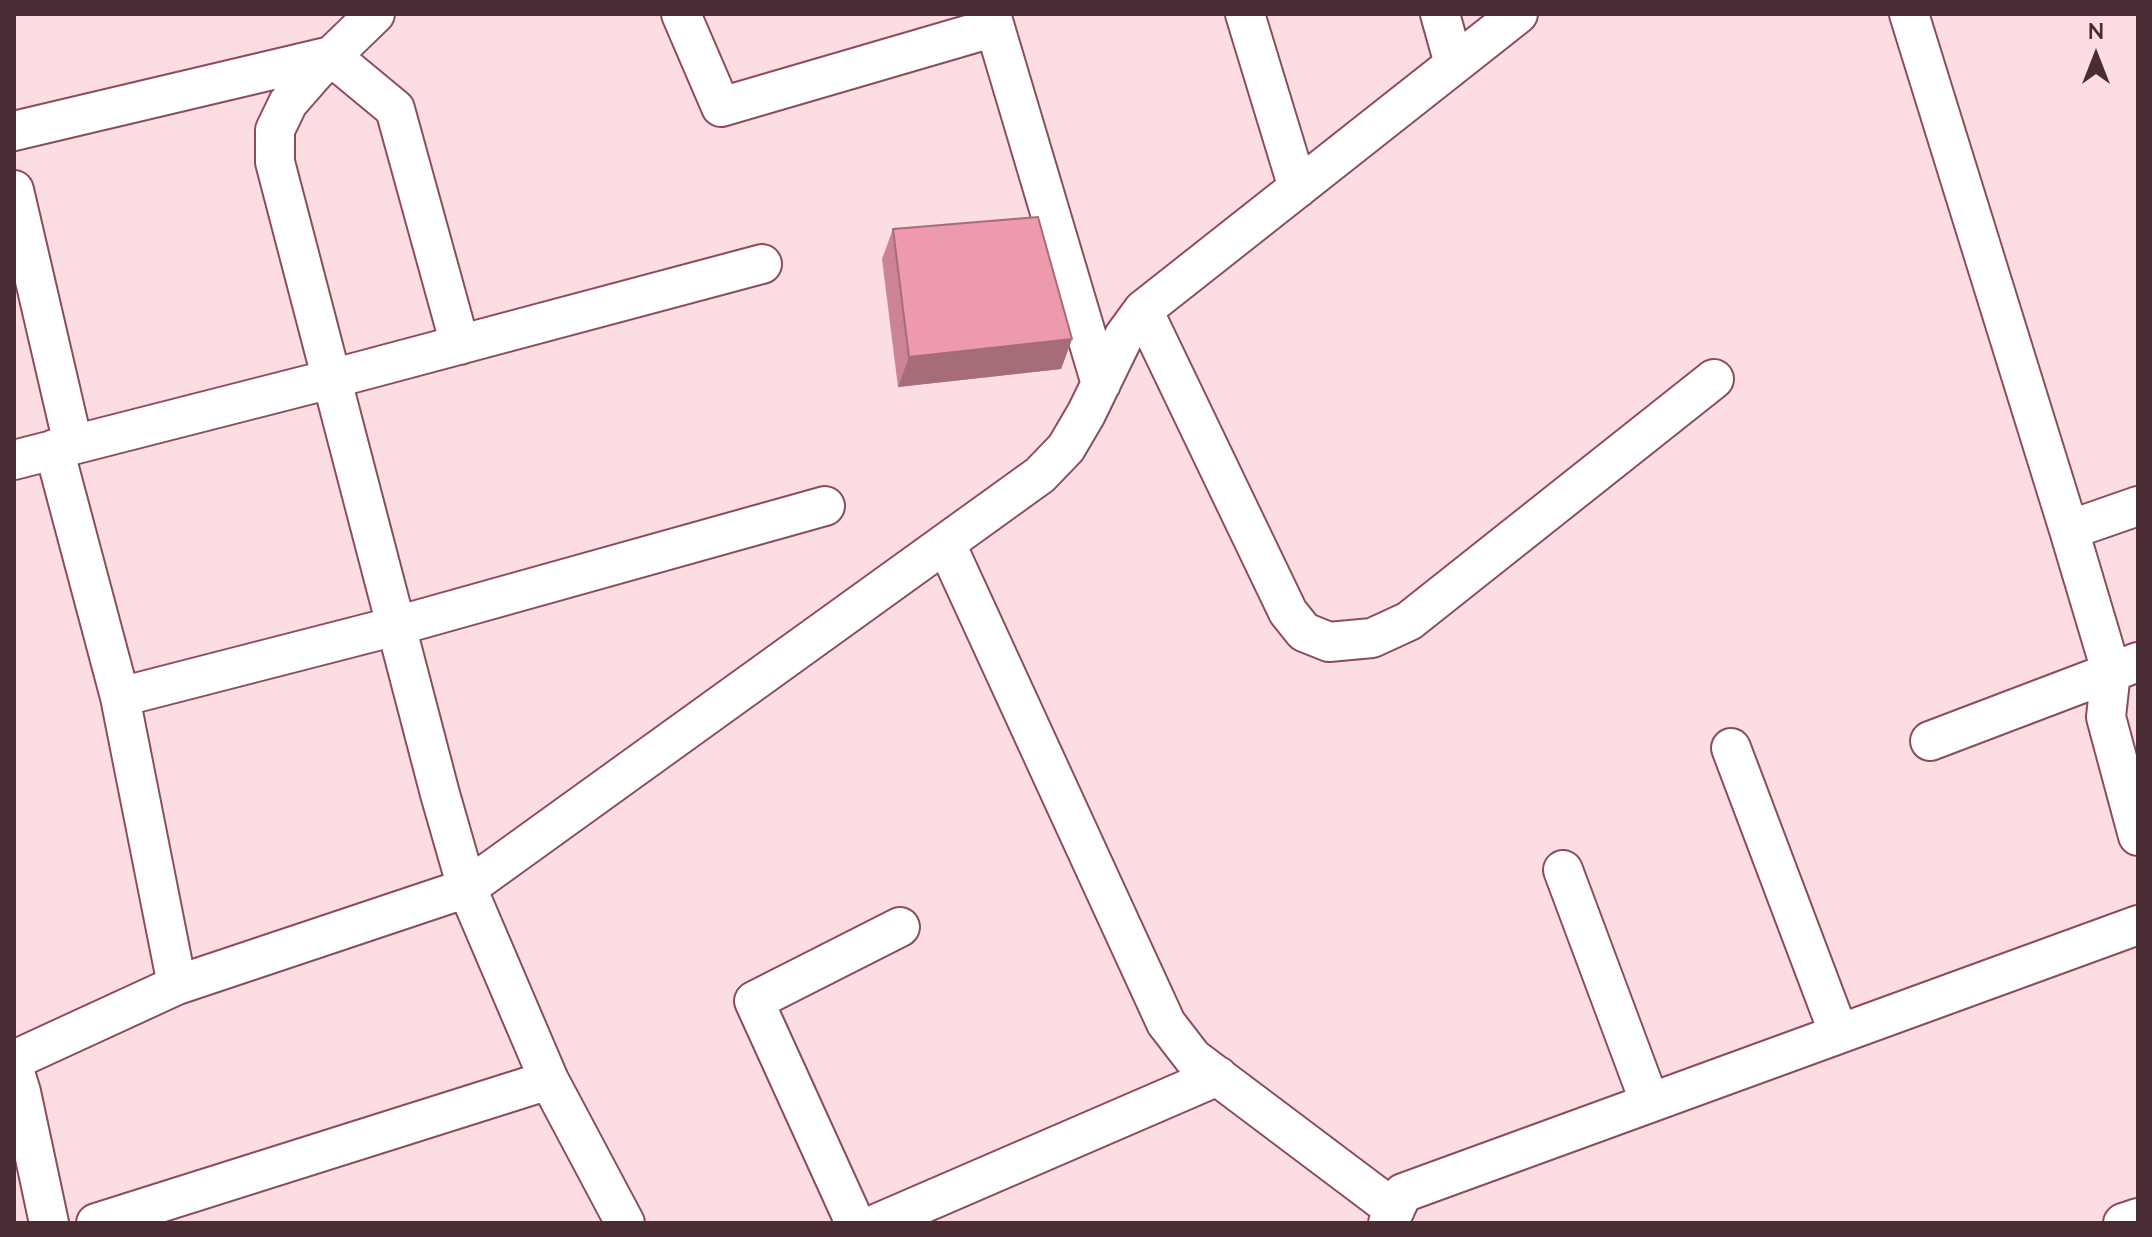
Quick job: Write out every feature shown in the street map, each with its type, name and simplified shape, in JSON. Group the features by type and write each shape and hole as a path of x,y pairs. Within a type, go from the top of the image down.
{"street":[{"path":"375,14 288,103 275,130 275,162 467,888 549,1080 625,1223"},
{"path":"681,14 721,107 993,21 1101,384"},
{"path":"1245,14 1298,188"},
{"path":"1440,14 1454,64"},
{"path":"14,1060 177,985 467,888 1040,475 1066,448 1124,336 1143,310 1518,14"},
{"path":"1909,14 2069,530 2124,666 2106,717 2138,836"},
{"path":"14,131 331,56"},
{"path":"331,56 395,109 460,345"},
{"path":"14,190 63,447 120,697 177,985"},
{"path":"14,460 762,264"},
{"path":"1143,310 1288,612 1304,632 1329,642 1372,638 1409,621 1714,379"},
{"path":"120,697 396,626 825,506"},
{"path":"2069,530 2138,506"},
{"path":"946,544 1166,1023 1193,1058 1391,1216 1403,1193 2138,925"},
{"path":"1930,741 2124,666"},
{"path":"1731,748 1839,1034"},
{"path":"1563,870 1650,1103"},
{"path":"855,1223 754,1001 900,927"},
{"path":"14,1069 49,1223"},
{"path":"878,1223 1218,1076"},
{"path":"96,1223 175,1212 549,1080"},
{"path":"2123,1223 2138,1218"}],"building":[{"path":"1038,217 1072,339 909,357 893,229"}]}
